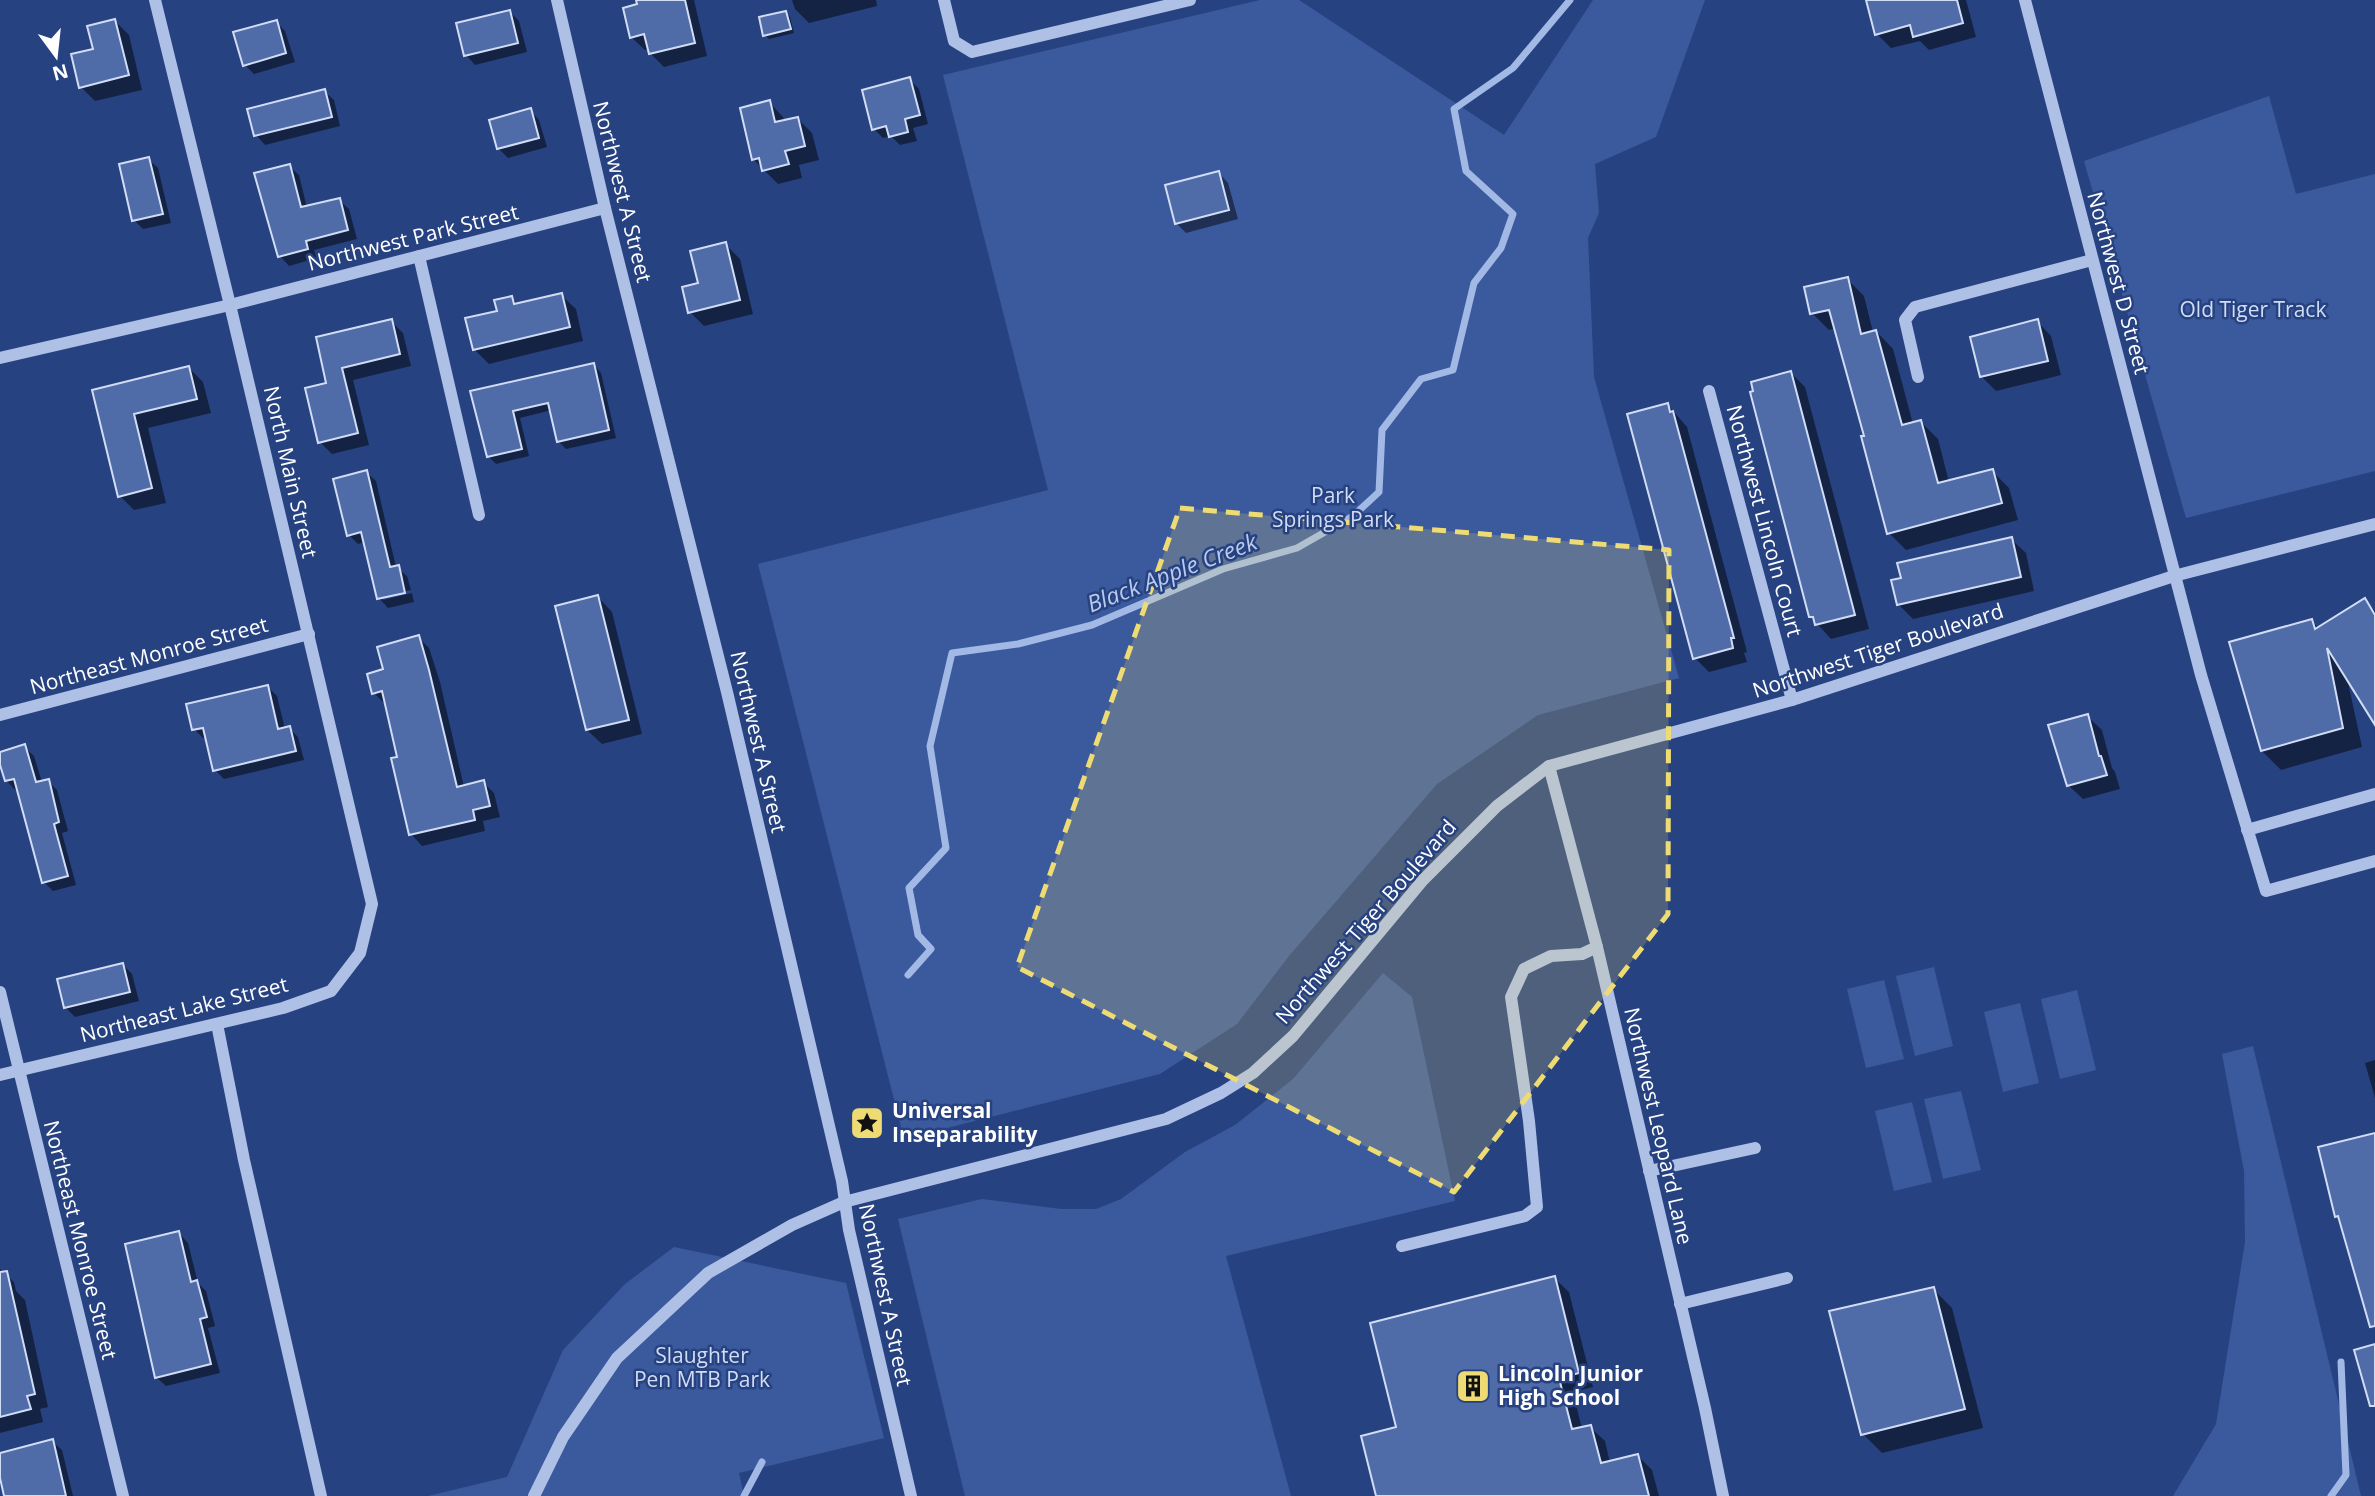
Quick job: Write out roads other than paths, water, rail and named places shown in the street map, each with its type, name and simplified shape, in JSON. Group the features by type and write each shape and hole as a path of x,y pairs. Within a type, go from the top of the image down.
{"street":[{"name":"North Main Street","path":"155,0 372,904 360,953"},
{"name":"Northwest A Street","path":"557,0 605,208 727,692 842,1181 844,1202 911,1496"},
{"path":"944,0 954,41 972,52 1190,0"},
{"name":"Northwest D Street","path":"2025,0 2174,576 2266,891 2375,861"},
{"name":"Northwest Park Street","path":"0,358 230,305 605,208"},
{"path":"419,256 479,515"},
{"path":"1918,377 1905,320 1915,306 2092,260"},
{"name":"Northwest Lincoln Court","path":"1709,391 1792,700"},
{"name":"Northwest Tiger Boulevard","path":"534,1496 563,1437 617,1358 708,1273 792,1225 844,1202 1166,1119 1221,1093 1253,1073 1293,1036 1423,880 1497,806 1549,766 1792,700 2174,576 2375,524"},
{"name":"Northeast Monroe Street","path":"0,715 309,634"},
{"name":"Northwest Leopard Lane","path":"1549,766 1597,947 1723,1496"},
{"path":"2247,830 2375,794"},
{"path":"1402,1246 1525,1216 1537,1207 1529,1121 1511,997 1524,969 1551,956 1581,954 1597,947"},
{"name":"Northeast Lake Street","path":"0,1075 283,1008 331,990 360,953"},
{"name":"Northeast Monroe Street","path":"0,992 123,1496"},
{"path":"217,1024 244,1160 321,1496"},
{"path":"1649,1171 1755,1148"},
{"path":"1680,1304 1787,1279"}],"waterway":[{"name":"Black Apple Creek","path":"908,975 931,949 918,935 909,888 946,848 930,746 952,653 1018,644 1092,625 1223,569 1297,548 1353,516 1379,492 1382,430 1421,379 1453,370 1474,283 1501,248 1513,214 1466,171 1454,109 1513,68 1570,0"},
{"path":"2331,1496 2346,1475 2341,1362"},
{"name":"Black Apple Creek","path":"744,1496 762,1462"}],"place":[{"name":"Universal Inseparability","path":"867,1123"},
{"name":"Lincoln Junior High School","path":"1473,1386"}],"park label":[{"name":"Old Tiger Track","path":"2253,310"},
{"name":"Park Springs Park","path":"1333,508"},
{"name":"Slaughter Pen MTB Park","path":"702,1368"}]}
